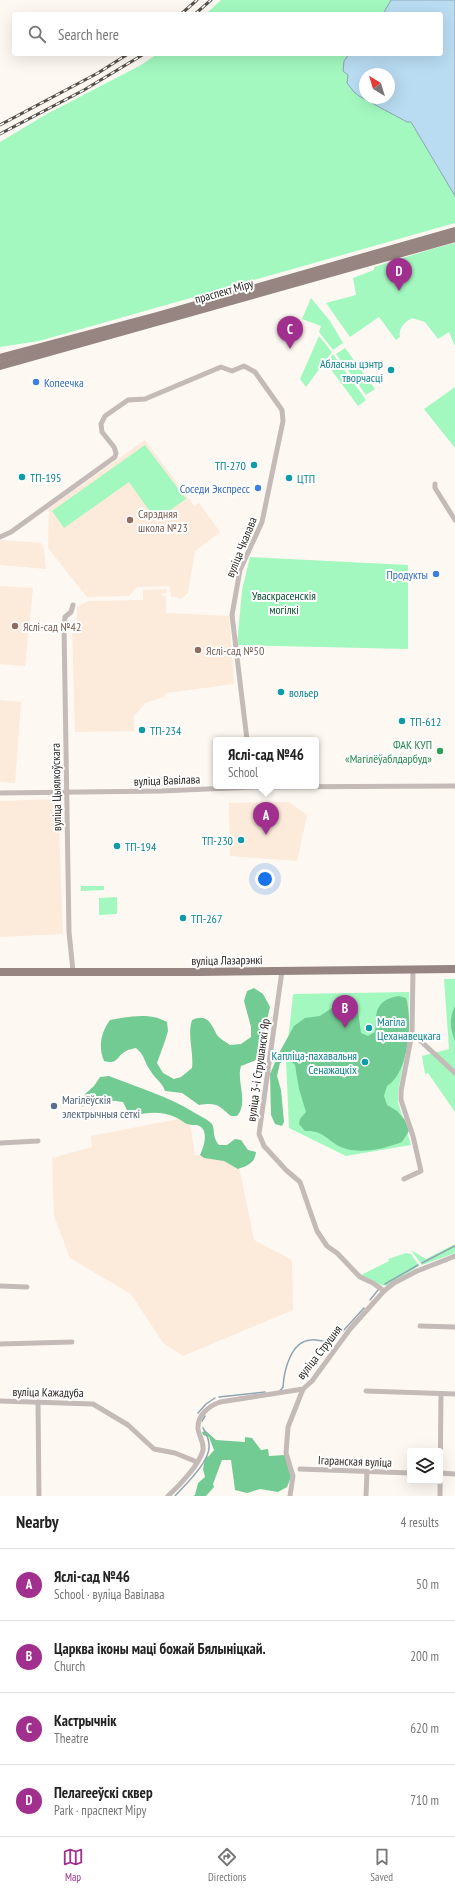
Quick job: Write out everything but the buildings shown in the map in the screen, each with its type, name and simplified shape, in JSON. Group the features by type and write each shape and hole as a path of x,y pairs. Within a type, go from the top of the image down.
{"main road":[{"name":"праспект Міру","path":"0,366 437,239 455,231"},
{"name":"праспект Міру","path":"0,358 437,239 455,238"},
{"name":"вуліца Лазарэнкі","path":"0,972 455,969"}],"street":[{"name":"вуліца Чкалава","path":"0,537 11,532 115,457 116,453 114,447 102,432 101,424 105,416 128,400 145,399 221,367 232,372 244,366 255,372 282,410 283,421 280,442 262,522 240,570 232,615 247,737"},
{"path":"435,484 435,488 453,512 455,520"},
{"name":"вуліца Цыялкоўскага","path":"73,605 70,612 65,617 64,627 69,932 73,972"},
{"name":"вуліца Вавілава","path":"319,787 455,786"},
{"name":"вуліца Вавілава","path":"0,793 162,791 213,789"},
{"path":"404,1179 421,1171 415,1142 401,1100 400,1091 412,1033 414,969"},
{"name":"вуліца 3-і Струшанскі Яр","path":"282,971 259,1134 264,1146 286,1170 300,1182 318,1231 327,1246 337,1253 360,1277 373,1283 384,1291"},
{"path":"412,1033 455,1073"},
{"path":"0,1143 38,1141"},
{"name":"вуліца Струшня","path":"168,1496 177,1488 197,1462 203,1448 198,1429 199,1421 212,1405 220,1402 303,1388 312,1381 350,1329 384,1291 394,1283 417,1271 455,1256"},
{"path":"0,1286 27,1287"},
{"path":"420,1326 455,1327"},
{"path":"0,1344 72,1342"},
{"path":"290,1496 292,1476 286,1453 288,1427 303,1388"},
{"path":"366,1391 455,1394"},
{"path":"440,1448 441,1394"},
{"name":"вуліца Кажадуба","path":"0,1401 93,1404 128,1425 154,1449 175,1453 197,1462"},
{"path":"38,1402 39,1496"},
{"name":"Ігаранская вуліца","path":"300,1469 407,1473"},
{"path":"366,1496 367,1472"},
{"path":"443,1474 455,1474"},
{"path":"440,1484 440,1496"}],"shaded area":[{"name":"Сярэдняя школа №23","path":"145,440 194,506 199,503 220,532 195,551 188,593 181,599 171,596 170,586 137,587 129,596 87,597 48,548 49,508"},
{"path":"0,540 41,543 44,550 46,569 0,565"},
{"name":"Яслі-сад №42","path":"0,586 33,588 25,666 0,664"},
{"path":"167,589 167,593 162,593 162,596 166,596 166,613 229,616 234,684 166,693 164,697 145,703 134,716 134,731 75,732 72,627 77,627 77,607 88,601 143,600 143,590"},
{"path":"0,700 21,702 15,783 0,782"},
{"path":"58,799 63,934 0,937 0,801"},
{"path":"289,802 307,815 297,861 230,856 229,803"},
{"path":"189,1117 195,1155 236,1152 254,1240 292,1260 293,1310 183,1356 163,1343 131,1294 70,1258 54,1216 52,1158 92,1147 91,1136"}],"green space":[{"path":"221,0 455,0 455,223 39,341 0,347 0,142 45,115 141,65 154,56 443,56 443,12 208,12"},
{"path":"455,243 455,346 449,332 438,339 425,322 412,318 403,326 400,331 400,337 396,340 379,317 350,337 326,303 356,295 353,278 374,270 374,267"},
{"path":"311,298 330,321 343,343 333,350 319,332 321,326 302,319"},
{"path":"319,336 332,352 306,387 300,379"},
{"path":"345,348 375,389 366,395 336,354"},
{"path":"333,354 366,400 358,406 327,364"},
{"path":"455,387 455,448 424,409"},
{"path":"145,445 186,499 156,520 129,482 64,528 52,511"},
{"name":"Уваскрасенскія могілкі","path":"250,557 408,565 408,649 237,645 242,590"},
{"path":"81,886 104,886 104,890 81,891"},
{"path":"117,897 117,914 99,915 99,898"},
{"path":"444,979 455,979 455,1112 428,1073 425,1074 422,1056 449,1049"},
{"path":"254,988 263,994 270,1007 265,1028 263,1054 254,1061 241,1066 240,1078 242,1104 237,1116 231,1116 217,1105 199,1105 182,1093 165,1091 148,1067 141,1053 136,1048 126,1051 115,1061 104,1061 101,1050 101,1040 104,1030 110,1020 139,1016 153,1017 167,1022 168,1031 157,1063 163,1073 174,1079 181,1077 192,1068 190,1032 192,1020 201,1018 208,1020 217,1035 230,1045 241,1044 251,1037 251,1027 244,1001 247,991"},
{"path":"409,992 408,1038 398,1092 398,1102 411,1145 346,1156 289,1128 286,1060 293,994"},
{"path":"399,996 406,998 409,1033 405,1059 394,1079 387,1086 384,1096 387,1105 397,1111 405,1120 409,1131 402,1142 379,1149 356,1151 341,1147 317,1132 305,1131 299,1124 300,1119 306,1112 299,1089 295,1065 289,1059 280,1063 277,1076 281,1090 284,1122 282,1126 275,1124 271,1115 270,1074 279,1053 294,1026 305,1018 320,1016 339,1003 350,1002 358,1011 361,1033 368,1036 375,1032 377,1013 380,1005 390,998"},
{"path":"455,1006 455,1041 451,1024"},
{"path":"109,1076 164,1097 185,1107 212,1125 215,1138 219,1145 227,1145 235,1139 241,1140 248,1150 256,1152 254,1159 247,1165 238,1169 224,1161 204,1158 200,1155 205,1138 204,1130 197,1125 187,1124 166,1114 156,1113 134,1116 128,1112 123,1102 118,1101 97,1102 82,1107 85,1094 94,1086 100,1077"},
{"path":"455,1244 455,1253 422,1265 411,1250 426,1259"},
{"path":"406,1253 411,1254 419,1266 387,1286 381,1285 361,1275 389,1261 388,1259"},
{"path":"206,1431 216,1440 245,1442 245,1437 252,1438 261,1450 268,1449 269,1456 285,1455 291,1477 287,1487 278,1492 260,1489 247,1493 235,1490 231,1460 222,1460 213,1484 214,1487 206,1496 193,1496 195,1495 198,1483 205,1477 203,1469 205,1458 214,1450 209,1437 203,1435 202,1432"}],"water":[{"path":"391,0 455,0 455,196 411,122 407,122 374,104 395,104 395,68 359,68 359,96 347,83 348,75 343,71 344,61 348,56 443,56 443,12 384,12"}],"waterway":[{"path":"422,1263 455,1246"},
{"path":"385,1284 418,1265"},
{"path":"370,1300 378,1290"},
{"path":"343,1331 364,1308"},
{"path":"280,1391 283,1387 287,1365 298,1345 311,1340 327,1342 332,1341 339,1335"},
{"path":"219,1397 265,1392"},
{"path":"198,1413 206,1404 215,1398"},
{"path":"202,1421 205,1416"},
{"path":"175,1496 202,1465 209,1451 209,1443 203,1428"}],"railway":[{"path":"183,12 197,0"},
{"path":"197,12 211,0"},
{"path":"0,125 98,73 125,56"},
{"path":"0,134 84,90 141,56"}],"place":[{"name":"Пелагееўскі сквер","path":"399,291"},
{"name":"Кастрычнік","path":"290,349"},
{"name":"Абласны цэнтр творчасці","path":"391,370"},
{"name":"Копеечка","path":"36,382"},
{"name":"ТП-270","path":"254,465"},
{"name":"ТП-195","path":"22,477"},
{"name":"ЦТП","path":"289,478"},
{"name":"Соседи Экспресс","path":"258,488"},
{"name":"Сярэдняя школа №23","path":"130,520"},
{"name":"Продукты","path":"436,574"},
{"name":"Яслі-сад №42","path":"15,626"},
{"name":"Яслі-сад №50","path":"198,650"},
{"name":"вольер","path":"281,692"},
{"name":"ТП-612","path":"402,721"},
{"name":"ТП-234","path":"142,730"},
{"name":"ФАК КУП «Магілёўаблдарбуд»","path":"440,751"},
{"name":"Яслі-сад №46","path":"266,835"},
{"name":"ТП-230","path":"241,840"},
{"name":"ТП-194","path":"117,846"},
{"name":"ТП-267","path":"183,918"},
{"name":"Царква іконы маці божай Бялыніцкай.","path":"345,1028"},
{"name":"Магіла Цеханавецкага","path":"369,1028"},
{"name":"Капліца-пахавальня Сенажацкіх","path":"365,1062"},
{"name":"Магілёўскія электрычныя сеткі","path":"54,1106"}]}
